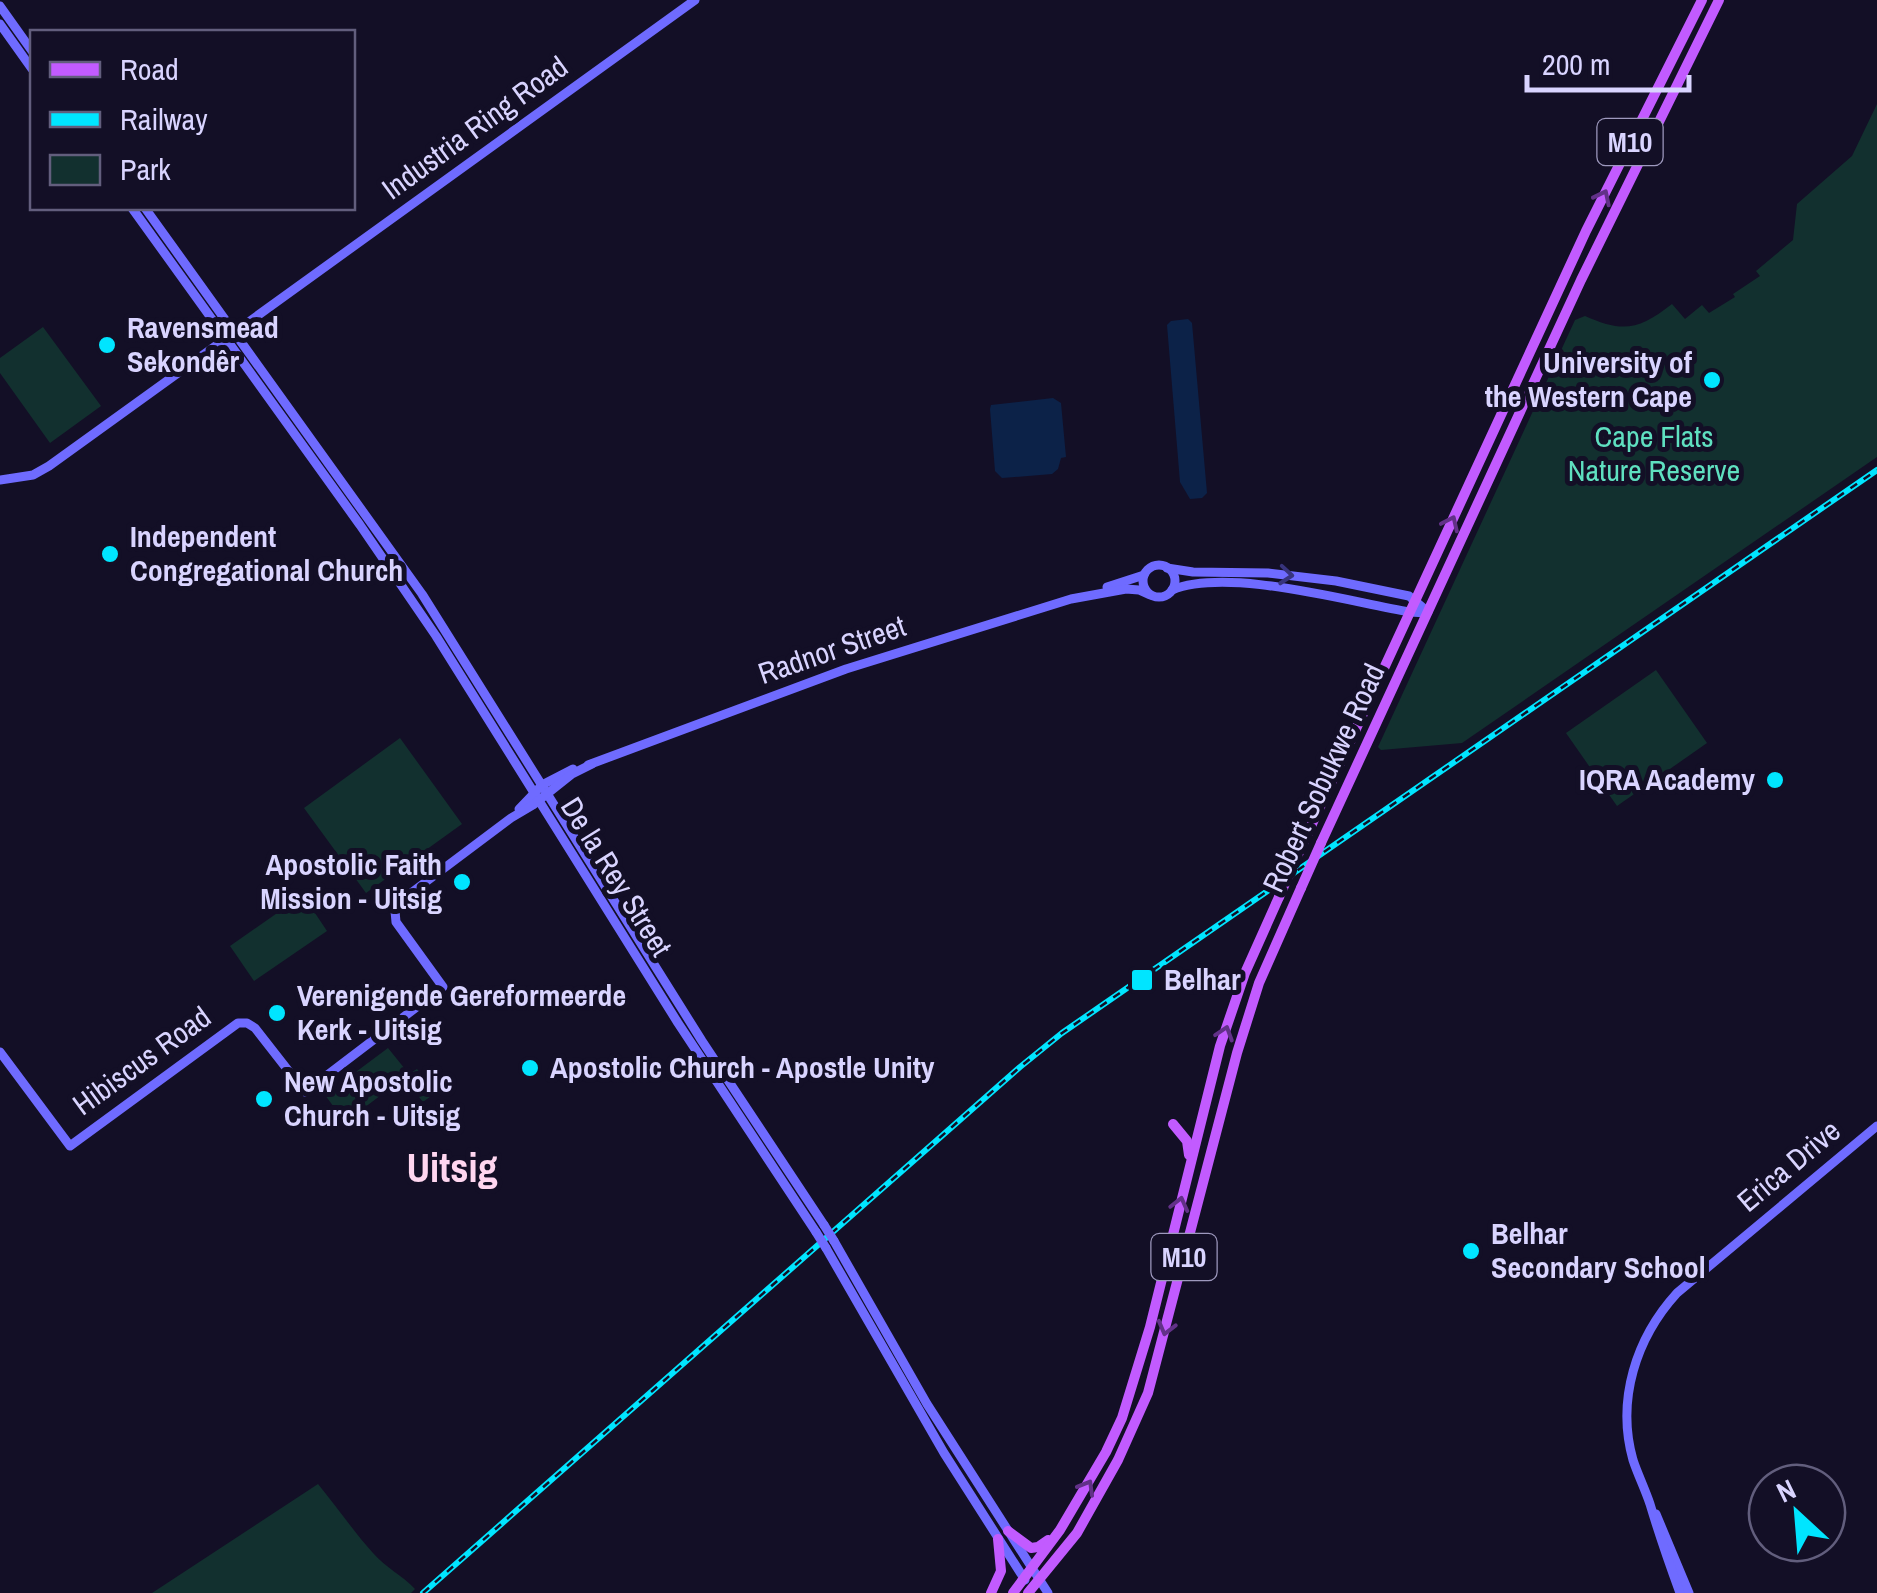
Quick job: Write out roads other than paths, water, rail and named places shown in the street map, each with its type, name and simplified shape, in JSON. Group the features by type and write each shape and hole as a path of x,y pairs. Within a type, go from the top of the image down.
{"main road":[{"name":"Robert Sobukwe Road","path":"1012,1593 1060,1530 1106,1452 1133,1387 1220,1046 1254,953 1580,244 1702,0"},
{"name":"Robert Sobukwe Road","path":"1031,1592 1077,1532 1126,1443 1148,1393 1259,983 1581,280 1719,0"},
{"path":"1174,1124 1188,1140 1189,1166"},
{"path":"1008,1531 1028,1548 1034,1548 1060,1530"},
{"path":"991,1593 1002,1570 998,1539"}],"street":[{"name":"Industria Ring Road","path":"0,480 23,478 42,470 695,0"},
{"path":"0,6 30,48"},
{"path":"0,24 30,67"},
{"name":"De la Rey Street","path":"134,210 414,582 541,793 702,1041 1048,1593"},
{"name":"De la Rey Street","path":"147,210 230,335"},
{"path":"1154,566 1336,581 1409,596 1428,612 1270,586 1193,584 1162,597 1150,595 1144,586 1144,575 1154,566"},
{"path":"1166,568 1174,578 1172,590"},
{"name":"Radnor Street","path":"247,1023 257,1030 304,1092 443,987 396,922 396,907 403,898 511,818 558,775 846,668 1144,575"},
{"path":"1333,598 1336,581"},
{"name":"Radnor Street","path":"1091,594 1132,589 1150,595"},
{"name":"Hibiscus Road","path":"0,1052 70,1146 232,1025 247,1023"},
{"name":"Erica Drive","path":"1688,1593 1633,1459 1627,1413 1632,1372 1648,1331 1677,1293 1877,1126"},
{"name":"De la Rey Street","path":"830,1245 941,1448 1031,1592"},
{"name":"Erica Drive","path":"1650,1503 1655,1528 1680,1593"}],"water":[{"path":"1188,319 1192,323 1207,493 1202,498 1190,499 1180,482 1167,325"},
{"path":"1053,398 1061,403 1066,457 1061,458 1052,474 1002,478 995,471 991,405"}],"railway":[{"path":"423,1593 1062,1033 1877,470"}],"place":[{"name":"Ravensmead Sekondêr","path":"107,345"},
{"name":"University of the Western Cape","path":"1712,380"},
{"name":"Independent Congregational Church","path":"110,554"},
{"name":"IQRA Academy","path":"1775,780"},
{"name":"Apostolic Faith Mission - Uitsig","path":"462,882"},
{"name":"Belhar","path":"1142,980"},
{"name":"Verenigende Gereformeerde Kerk - Uitsig","path":"277,1013"},
{"name":"Apostolic Church - Apostle Unity","path":"530,1068"},
{"name":"New Apostolic Church - Uitsig","path":"264,1099"},
{"name":"Belhar Secondary School","path":"1471,1251"}],"district":[{"name":"Uitsig","path":"452,1168"}],"park label":[{"name":"Cape Flats Nature Reserve","path":"1654,454"}]}
